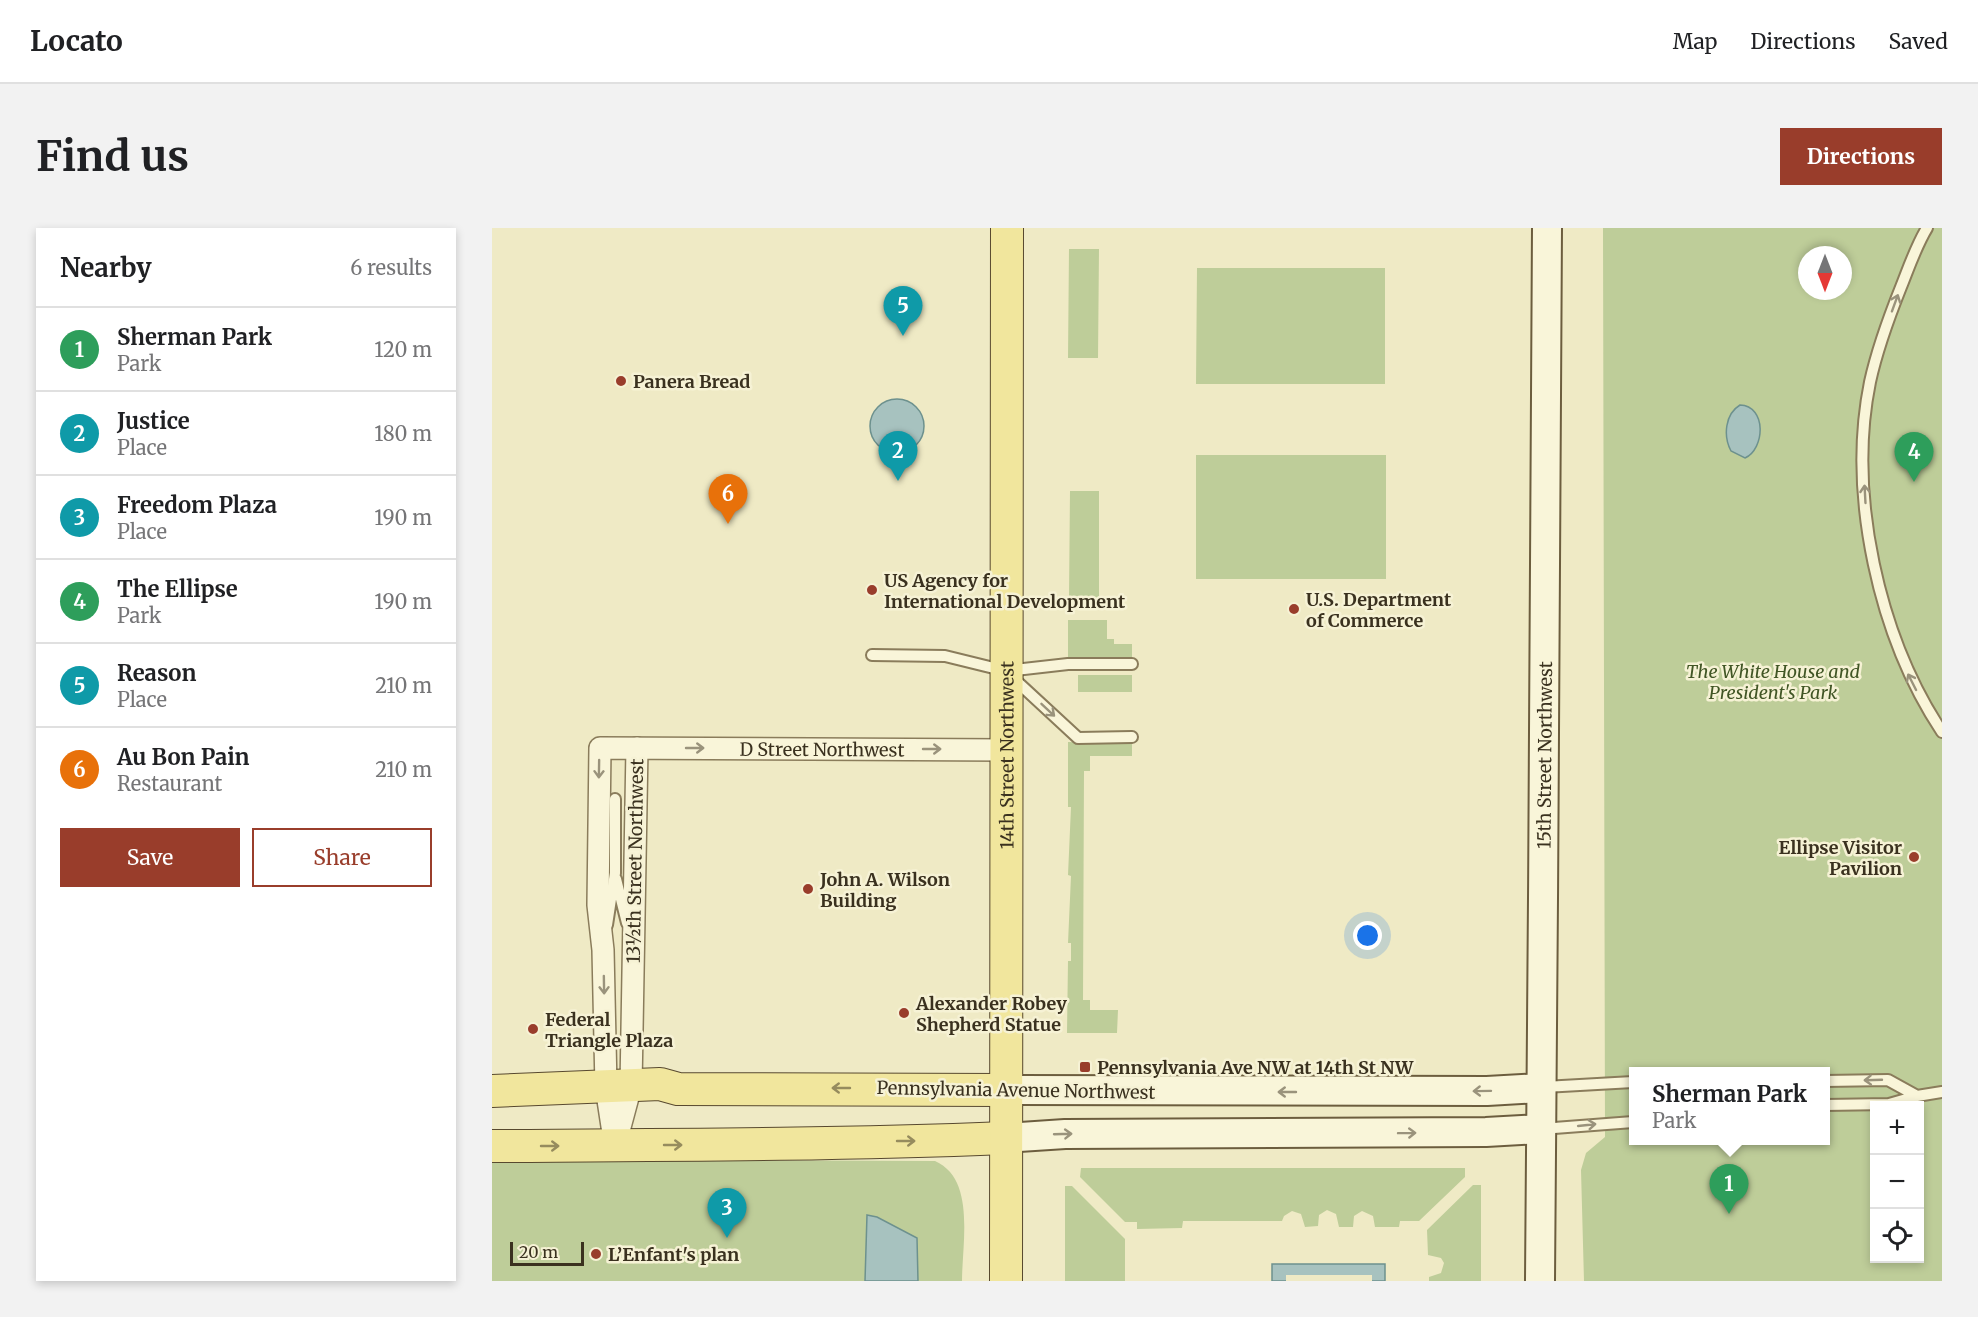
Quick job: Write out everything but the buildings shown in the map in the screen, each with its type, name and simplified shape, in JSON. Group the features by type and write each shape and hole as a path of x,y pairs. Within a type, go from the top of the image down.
{"main road":[{"name":"14th Street Northwest","path":"1006,1281 1004,1090 1007,750 1007,228"},
{"name":"15th Street Northwest","path":"1540,1281 1546,632 1546,228"},
{"name":"Pennsylvania Avenue Northwest","path":"492,1091 660,1084 678,1089 1487,1091 1541,1088"},
{"path":"492,1146 777,1145 1065,1134 1451,1133 1541,1129"}],"street":[{"name":"13½th Street Northwest","path":"615,1146 633,948 637,748 600,748 598,904 619,1086"},
{"name":"D Street Northwest","path":"637,748 1007,750"}],"lane":[{"path":"1927,228 1895,302 1870,382 1863,464 1865,503 1872,550 1886,609 1906,670 1942,732"},
{"path":"872,655 945,656 1006,670 1068,664 1132,664"},
{"path":"1006,670 1078,738 1132,737"},
{"path":"603,950 615,873 615,800"},
{"path":"615,873 633,948"},
{"path":"1830,1081 1888,1080 1917,1096"},
{"path":"1541,1088 1629,1082"},
{"path":"1830,1105 1889,1104 1942,1092"},
{"path":"1541,1129 1629,1122"}],"green space":[{"name":"The White House and President's Park","path":"1603,228 1942,228 1942,1281 1584,1281 1581,1170 1586,1153 1605,1137"},
{"path":"1069,249 1099,249 1098,358 1068,358"},
{"path":"1197,268 1385,268 1385,384 1196,384"},
{"path":"1196,455 1386,455 1386,579 1196,579"},
{"path":"1070,491 1099,491 1099,599 1069,599"},
{"path":"1068,620 1107,620 1107,639 1114,639 1114,644 1132,644 1132,659 1068,659"},
{"path":"1078,675 1132,675 1132,692 1078,692"},
{"path":"1068,742 1132,743 1132,756 1090,756 1090,771 1084,771 1083,1000 1090,1000 1090,1010 1118,1010 1117,1033 1067,1033 1068,961 1071,961 1071,943 1068,943 1071,807 1068,807"},
{"path":"492,1159 935,1161 948,1170 957,1182 962,1197 964,1231 962,1281 492,1281"},
{"path":"1081,1168 1465,1168 1465,1177 1419,1221 1400,1221 1399,1227 1375,1227 1373,1216 1362,1211 1354,1216 1353,1227 1339,1227 1336,1214 1327,1210 1319,1215 1318,1226 1305,1227 1301,1214 1292,1211 1284,1216 1282,1221 1183,1221 1182,1228 1137,1229 1137,1222 1125,1222 1080,1177"},
{"path":"1473,1185 1481,1185 1481,1281 1429,1281 1429,1277 1441,1273 1444,1263 1441,1258 1428,1255 1427,1230"},
{"path":"1065,1186 1072,1186 1125,1239 1125,1281 1065,1281"}],"water":[{"path":"897,399 907,401 916,407 922,416 924,426 922,436 916,445 907,451 897,453 887,451 878,445 872,436 870,426 872,416 878,407 887,401"},
{"path":"1740,405 1749,407 1755,412 1760,428 1756,446 1745,458 1731,451 1726,432 1731,414"},
{"path":"867,1215 877,1217 917,1238 918,1281 865,1281"},
{"path":"1272,1264 1385,1264 1385,1281 1272,1281"}],"pier":[{"path":"1286,1275 1372,1275 1372,1281 1286,1281"}],"place":[{"name":"Reason","path":"903,336"},
{"name":"Panera Bread","path":"621,381"},
{"name":"Justice","path":"898,481"},
{"name":"The Ellipse","path":"1914,482"},
{"name":"Au Bon Pain","path":"728,524"},
{"name":"US Agency for International Development","path":"872,590"},
{"name":"U.S. Department of Commerce","path":"1294,609"},
{"name":"Ellipse Visitor Pavilion","path":"1914,857"},
{"name":"John A. Wilson Building","path":"808,889"},
{"name":"Alexander Robey Shepherd Statue","path":"904,1013"},
{"name":"Federal Triangle Plaza","path":"533,1029"},
{"name":"Pennsylvania Ave NW at 14th St NW","path":"1085,1067"},
{"name":"Sherman Park","path":"1729,1214"},
{"name":"Freedom Plaza","path":"727,1238"},
{"name":"L’Enfant's plan","path":"596,1254"}]}
